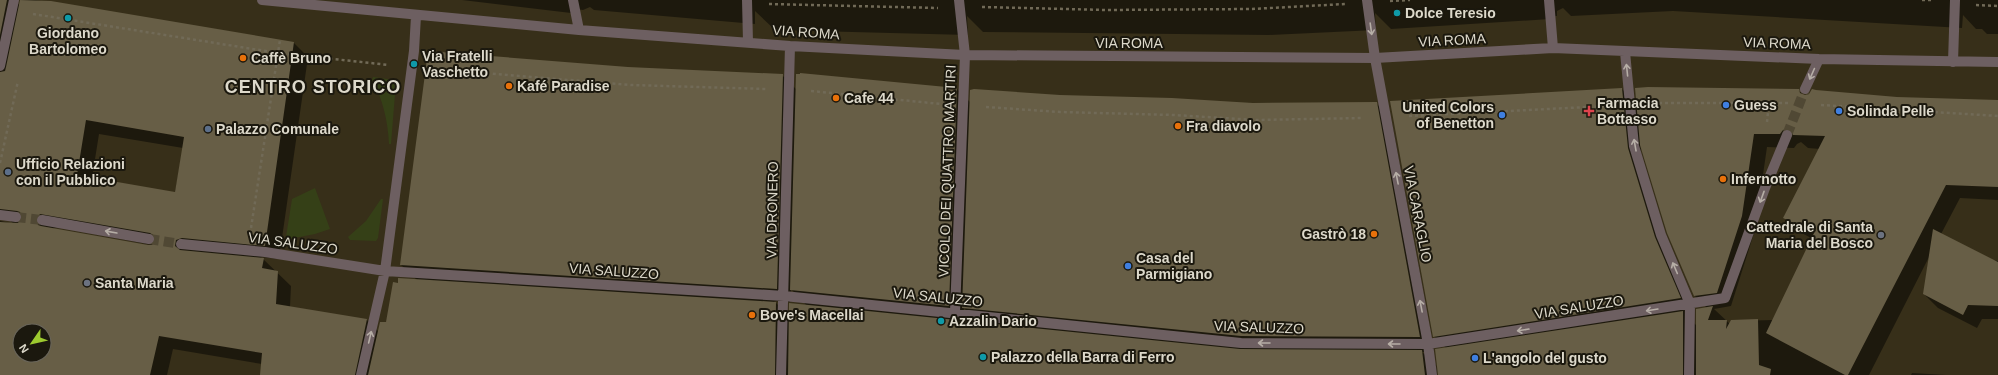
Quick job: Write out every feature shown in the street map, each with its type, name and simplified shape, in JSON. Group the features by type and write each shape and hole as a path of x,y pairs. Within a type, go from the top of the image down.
{"street":[{"path":"0,66 14,0"},
{"name":"VIA ROMA","path":"262,0 416,16 579,30 790,46 965,55 1375,58 1553,48 1625,52 1953,62 1998,62"},
{"path":"573,0 579,30"},
{"path":"746,0 748,42"},
{"name":"VICOLO DEI QUATTRO MARTIRI","path":"955,312 965,55 960,0"},
{"name":"VIA CARAGLIO","path":"1367,0 1375,58 1428,344 1432,375"},
{"path":"1549,0 1553,48"},
{"path":"1953,62 1955,0"},
{"path":"361,375 385,271 414,51 416,16"},
{"name":"VIA DRONERO","path":"781,375 790,46"},
{"path":"1625,52 1634,146 1661,235 1690,304 1689,375"},
{"path":"1805,89 1819,58"},
{"name":"VIA SALUZZO","path":"181,244 265,252 385,271 784,296 955,312 1241,343 1428,344 1725,298 1765,188 1787,135"},
{"path":"0,215 16,217"},
{"path":"42,220 149,239"}],"path":[{"path":"1388,2 1410,0"},
{"path":"1922,0 1938,1"},
{"path":"979,7 1108,10 1244,10 1351,3"},
{"path":"766,4 945,8"},
{"path":"1972,5 1998,6"},
{"path":"27,13 278,53 411,67 631,85 772,89"},
{"path":"251,233 280,40"},
{"path":"808,91 946,104"},
{"path":"1767,126 1769,103"},
{"path":"982,106 1060,112 1174,115 1256,120 1371,118"},
{"path":"1404,116 1614,106"}],"green space":[{"path":"373,77 394,80 396,82 391,144 389,144 384,111 376,87 372,80"},
{"path":"315,188 330,229 315,234 289,239 286,237 292,199"},
{"path":"381,199 383,199 378,238 376,241 350,240 348,237 366,221"}],"building":[{"path":"0,0 7,0 0,35"},
{"path":"20,0 51,1 294,42 265,246 182,238 176,240 175,246 180,250 264,258 262,268 278,271 276,304 367,319 355,375 260,375 262,353 159,336 150,375 0,375 0,222 18,223 22,217 20,212 0,209 0,72 5,71","holes":["86,120 184,137 175,192 77,175","40,214 150,233 155,236 155,241 152,245 148,245 41,226 38,225 36,219"]},
{"path":"428,51 628,67 783,74 777,289 400,265"},
{"path":"800,73 957,88 949,306 790,290 796,74"},
{"path":"1622,88 1628,148 1655,237 1681,298 1433,337 1390,101"},
{"path":"1635,88 1799,89 1800,93 1805,95 1809,94 1812,89 1897,97 1998,100 1998,187 1946,185 1848,375 1845,375 1766,333 1814,233 1783,218 1825,136 1793,135 1792,131 1787,129 1783,130 1780,134 1754,134 1742,216 1717,293 1694,296 1667,233 1640,145"},
{"path":"974,89 1060,95 1172,98 1253,103 1377,102 1420,337 1241,336 962,308 970,90"},
{"path":"1933,229 1998,262 1998,306 1968,305 1963,315 1923,294"},
{"path":"398,278 776,302 775,375 368,375 380,322 386,322 393,282 398,283"},
{"path":"789,303 1240,349 1422,350 1425,375 788,375"},
{"path":"1713,306 1708,320 1727,320 1726,329 1731,320 1758,319 1759,365 1771,369 1770,375 1696,375 1696,309"},
{"path":"1683,311 1683,375 1438,375 1435,349"}],"tunnel":[{"path":"1787,135 1805,89"},
{"path":"16,217 42,220"},
{"path":"149,239 181,244"}],"place":[{"name":"Dolce Teresio","path":"1397,13"},
{"name":"Giordano Bartolomeo","path":"68,18"},
{"name":"Caffè Bruno","path":"243,58"},
{"name":"Via Fratelli Vaschetto","path":"414,64"},
{"name":"Kafé Paradise","path":"509,86"},
{"name":"Cafe 44","path":"836,98"},
{"name":"Guess","path":"1726,105"},
{"name":"Farmacia Bottasso","path":"1589,111"},
{"name":"Solinda Pelle","path":"1839,111"},
{"name":"United Colors of Benetton","path":"1502,115"},
{"name":"Fra diavolo","path":"1178,126"},
{"name":"Palazzo Comunale","path":"208,129"},
{"name":"Ufficio Relazioni con il Pubblico","path":"8,172"},
{"name":"Infernotto","path":"1723,179"},
{"name":"Gastrò 18","path":"1374,234"},
{"name":"Cattedrale di Santa Maria del Bosco","path":"1881,235"},
{"name":"Casa del Parmigiano","path":"1128,266"},
{"name":"Santa Maria","path":"87,283"},
{"name":"Bove's Macellai","path":"752,315"},
{"name":"Azzalin Dario","path":"941,321"},
{"name":"Palazzo della Barra di Ferro","path":"983,357"},
{"name":"L'angolo del gusto","path":"1475,358"}],"district":[{"name":"CENTRO STORICO","path":"313,87"}]}
